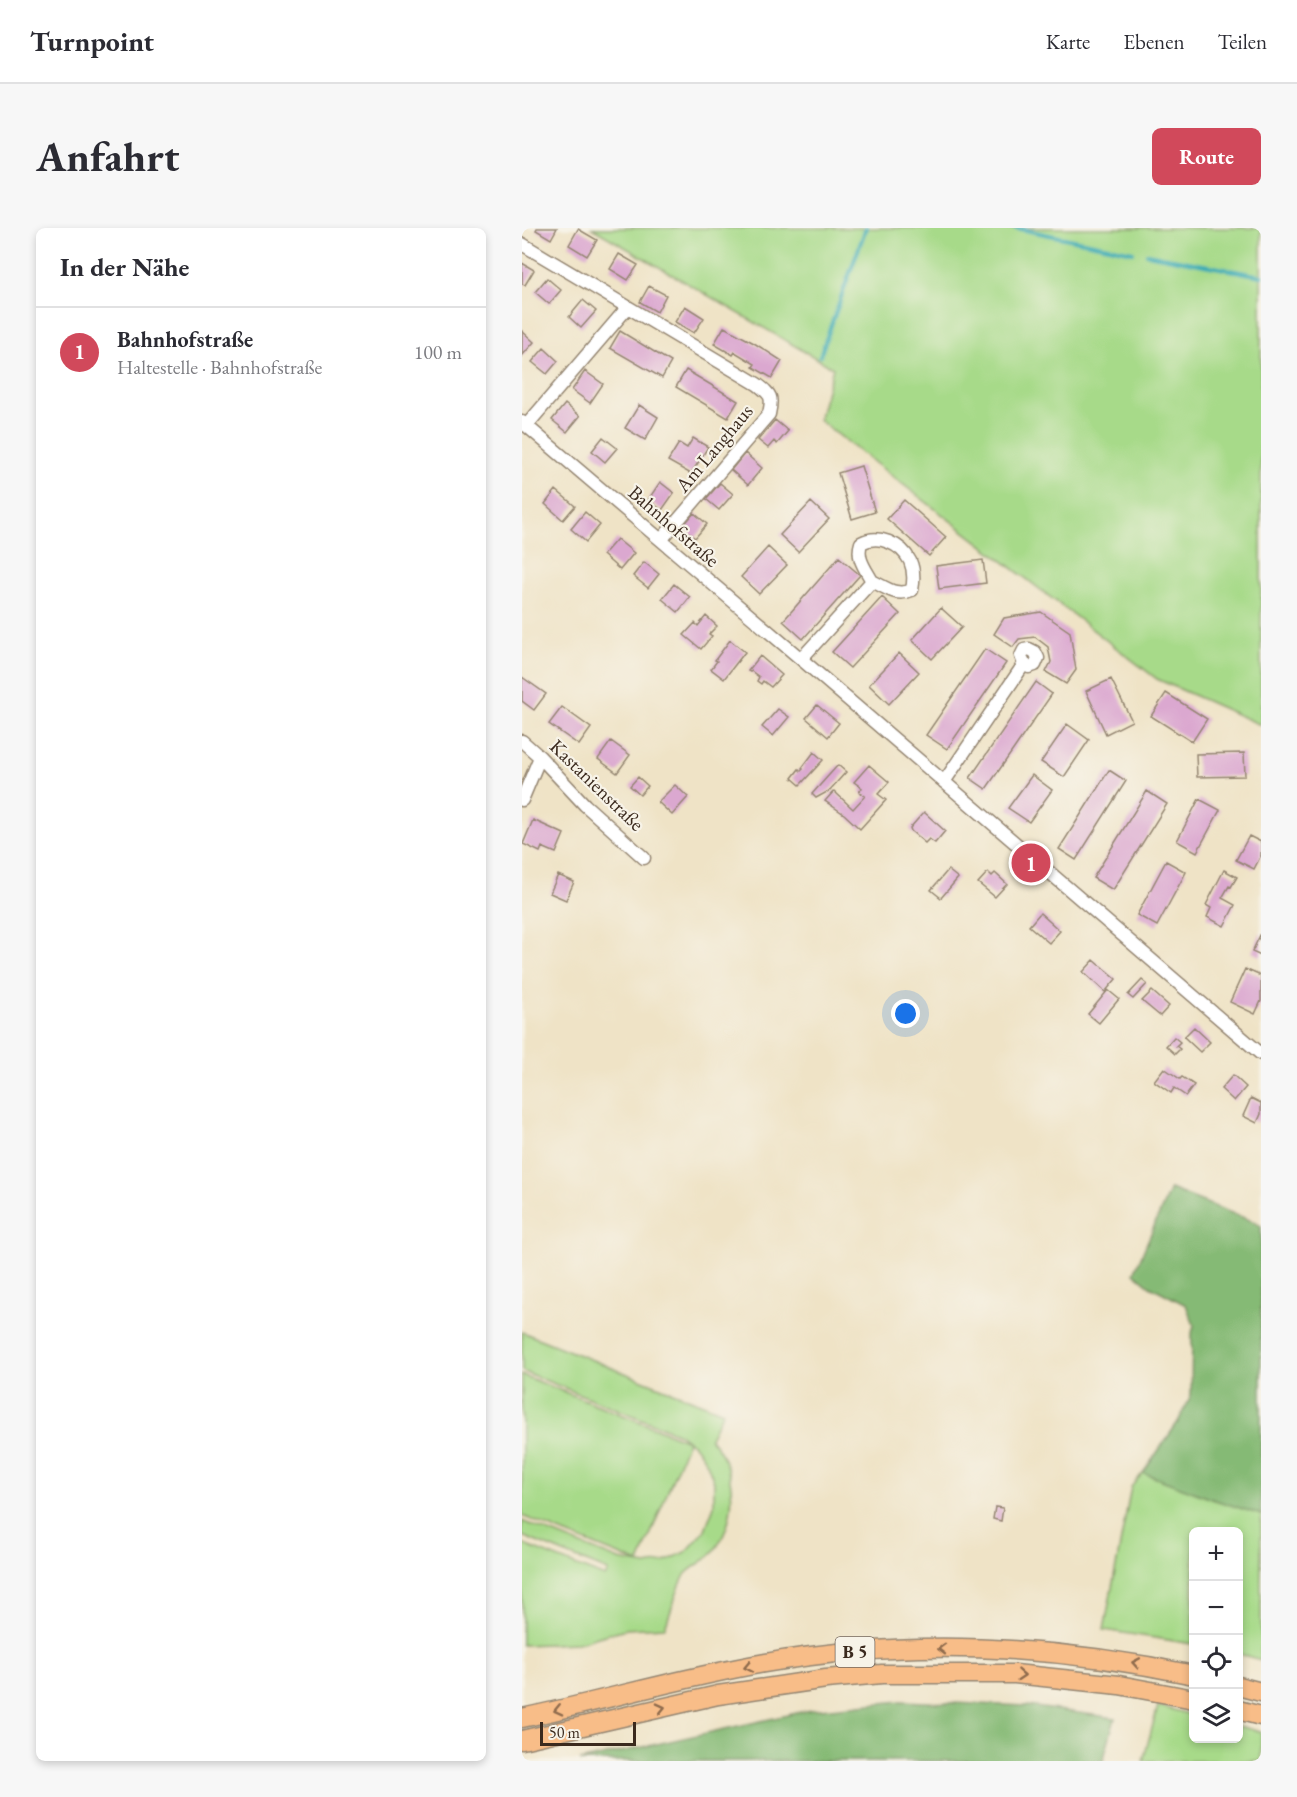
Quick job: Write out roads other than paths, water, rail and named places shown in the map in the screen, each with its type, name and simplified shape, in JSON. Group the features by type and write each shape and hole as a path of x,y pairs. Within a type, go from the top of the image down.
{"highway":[{"name":"B 5","path":"522,1718 766,1663 869,1651 999,1649 1059,1653 1118,1660 1189,1674"},
{"name":"B 5","path":"522,1740 718,1695 805,1682 882,1674 1015,1674 1119,1685 1189,1698"},
{"path":"1243,1687 1261,1692"},
{"path":"1243,1711 1261,1716"}],"street":[{"name":"Am Langhaus","path":"522,244 757,384 769,394 772,401 769,414 661,540"},
{"path":"524,424 628,307"},
{"name":"Bahnhofstraße","path":"524,424 1261,1054"},
{"path":"869,539 892,543 910,561 914,578 912,590 897,593 872,580 859,558 858,551 861,543 869,539"},
{"path":"801,659 872,580"},
{"path":"944,782 1024,664"},
{"name":"Kastanienstraße","path":"522,741 585,805 644,858"},
{"path":"522,800 540,757"}],"waterway":[{"path":"820,356 866,228"},
{"path":"1015,228 1133,252"},
{"path":"1147,254 1261,276"}],"place":[{"name":"Bahnhofstraße","path":"1031,863"}]}
